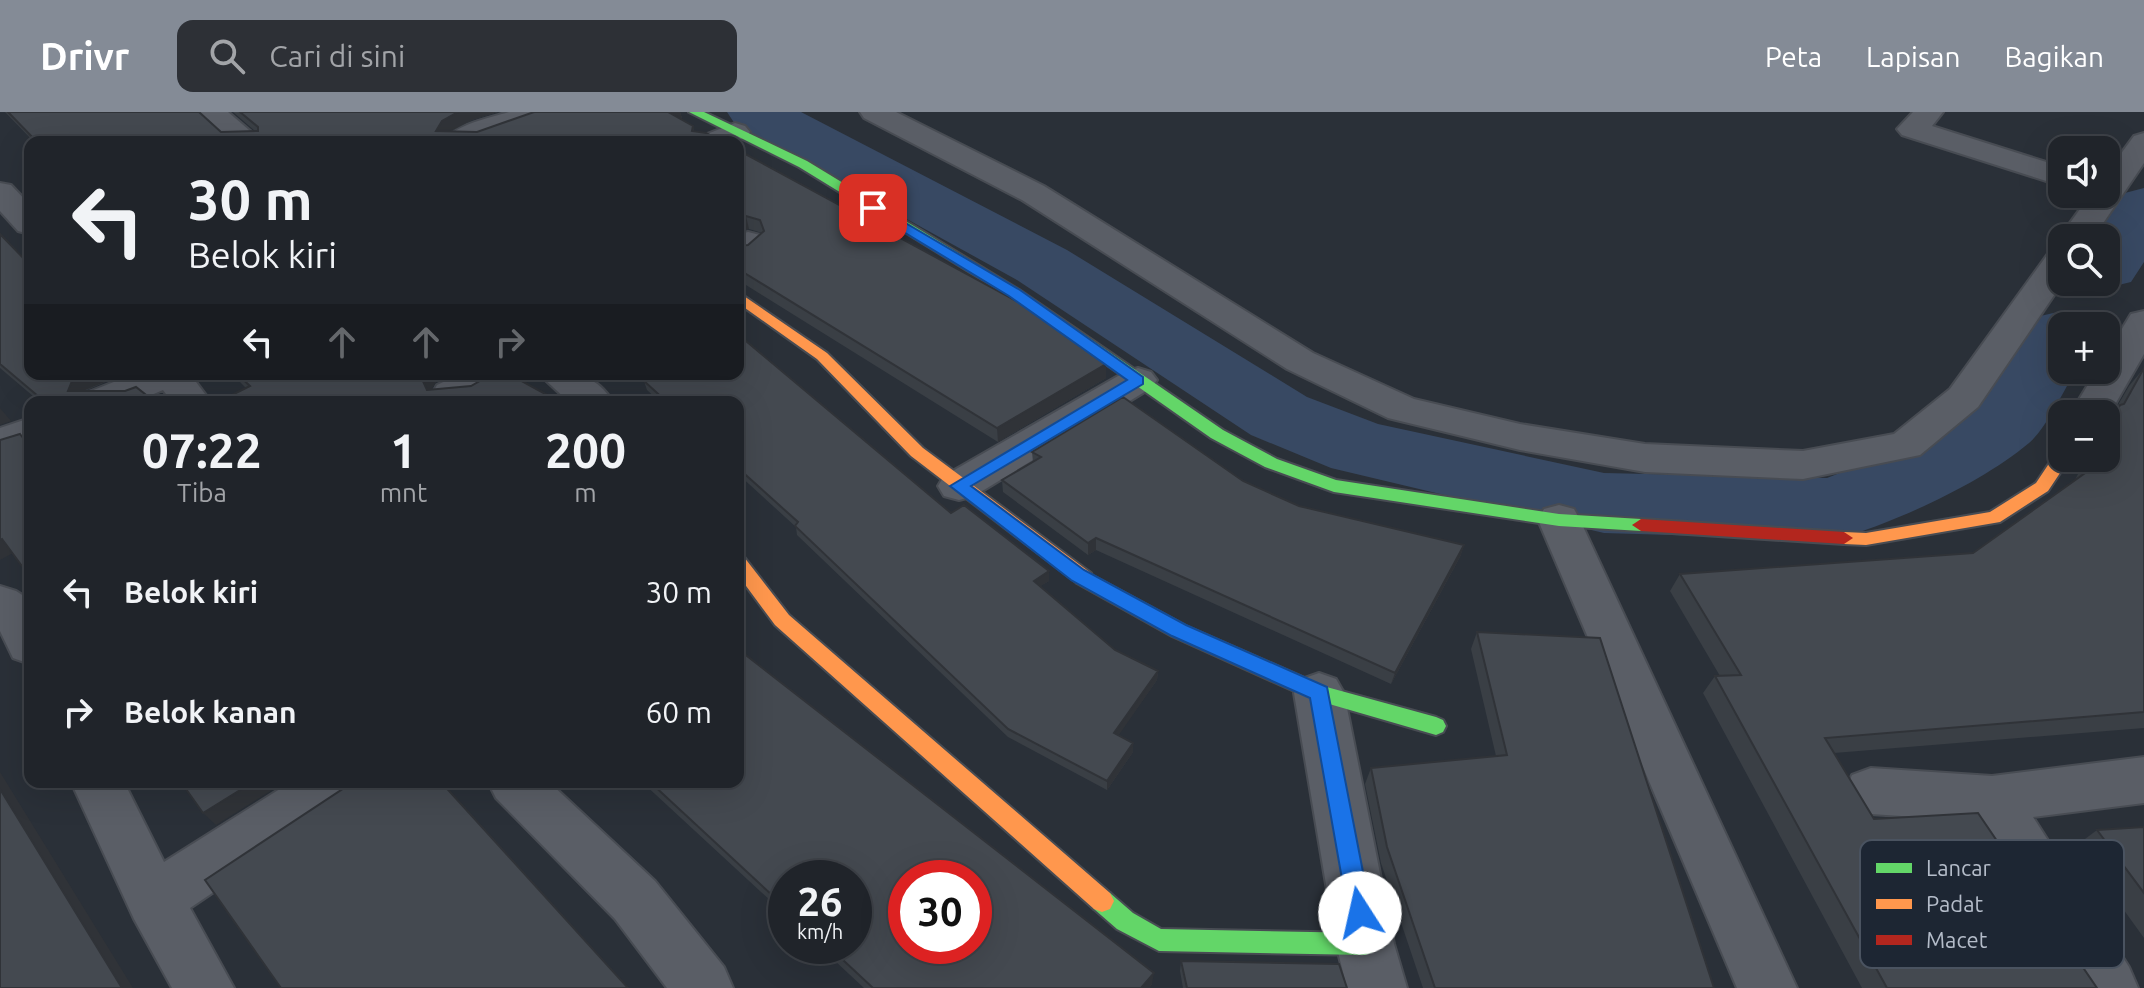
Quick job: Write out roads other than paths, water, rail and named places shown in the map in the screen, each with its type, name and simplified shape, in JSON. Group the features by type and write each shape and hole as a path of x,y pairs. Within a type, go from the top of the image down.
{"street":[{"path":"210,112 240,136"},
{"path":"458,112 470,136 538,112"},
{"path":"695,112 723,136"},
{"path":"874,112 1033,193 1300,361 1402,409 1520,437 1645,458 1803,465 1906,445 1964,398 2048,278"},
{"path":"1929,112 1912,129 2048,173"},
{"path":"744,144 803,164 1014,293 1217,434 1271,463 1334,486 1559,520 1866,539 1994,518 2042,487 2052,472"},
{"path":"2120,174 2143,145"},
{"path":"0,192 24,218"},
{"path":"744,300 822,356 917,452 1078,575 1179,631 1319,693 1436,726"},
{"path":"2101,400 2136,356"},
{"path":"115,396 154,380"},
{"path":"174,380 187,396"},
{"path":"451,394 479,380"},
{"path":"566,380 586,396"},
{"path":"959,486 1138,380"},
{"path":"0,443 24,433"},
{"path":"1559,520 1767,988"},
{"path":"744,570 782,620 1125,921 1159,940 1371,966 1319,693"},
{"path":"0,603 15,614 24,633"},
{"path":"1871,791 1992,799 2144,780"},
{"path":"100,788 154,900 204,988"},
{"path":"154,900 326,788"},
{"path":"520,788 635,900 703,988"},
{"path":"1992,799 2017,840"},
{"path":"2096,968 2108,988"}],"waterway":[{"path":"756,112 1042,265 1279,416 1360,448 1604,503 1835,509 1923,472 2003,423 2048,354"},
{"path":"2120,245 2144,208"}]}
